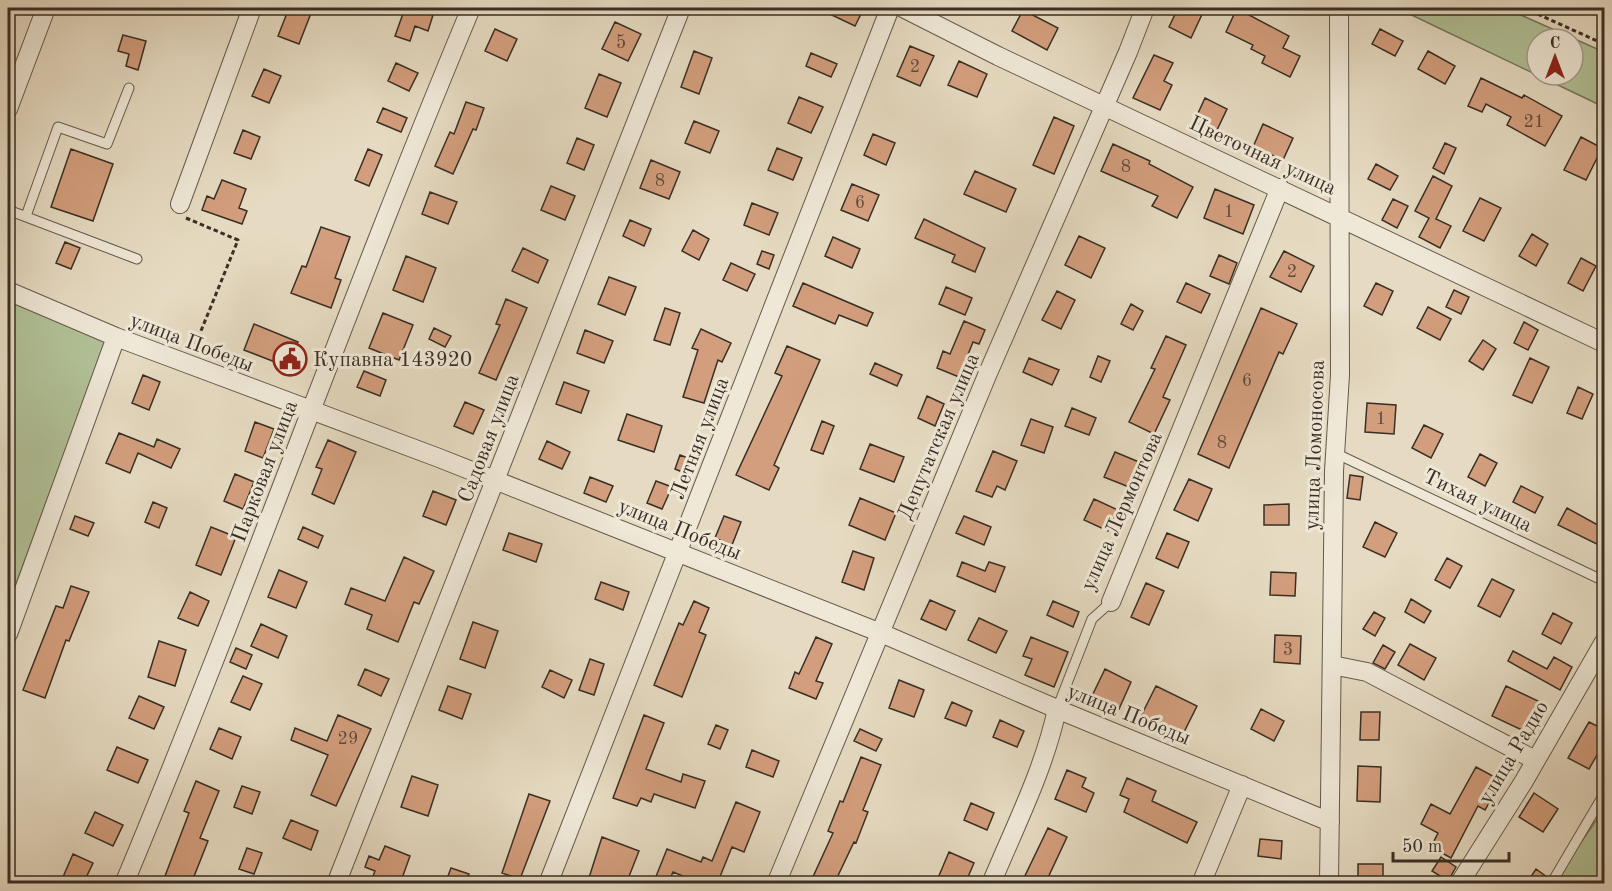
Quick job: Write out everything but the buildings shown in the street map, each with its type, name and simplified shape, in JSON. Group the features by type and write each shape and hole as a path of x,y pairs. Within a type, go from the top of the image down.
{"street":[{"path":"8,109 46,8"},
{"path":"180,204 252,8"},
{"name":"Парковая улица","path":"124,884 243,587 411,152 471,8"},
{"name":"Садовая улица","path":"336,884 681,8"},
{"name":"Летняя улица","path":"548,884 890,8"},
{"name":"Цветочная улица","path":"903,8 1104,106 1605,343"},
{"name":"Депутатская улица","path":"776,884 988,373 1145,8"},
{"name":"улица Ломоносова","path":"1329,884 1335,453 1340,375 1339,8"},
{"name":"улица Лермонтова","path":"1111,602 1280,188"},
{"name":"улица Победы","path":"8,291 116,337 496,480 881,633 1330,822"},
{"path":"8,634 116,337"},
{"name":"улица Радио","path":"1459,884 1605,642"},
{"path":"1332,665 1367,672 1535,760"},
{"name":"улица Лермонтова","path":"991,884 1052,735 1057,709"},
{"path":"1201,884 1242,785"}],"lane":[{"path":"26,216 58,127 107,144 129,88"},
{"path":"8,210 137,259"},
{"name":"Тихая улица","path":"1335,453 1605,581"},
{"name":"улица Лермонтова","path":"1057,709 1092,619 1111,602"},
{"path":"1551,884 1605,794"}],"path":[{"path":"1524,8 1605,44"},
{"path":"180,204 183,217 238,240 187,364"}],"green space":[{"path":"1397,8 1505,8 1548,27 1525,27 1525,69"},
{"path":"1585,44 1604,52 1604,107 1562,87 1585,87"},
{"path":"8,301 106,340 8,606"},
{"path":"1604,809 1604,883 1552,884"}],"place":[{"name":"Купавна 143920","path":"290,359"}]}
